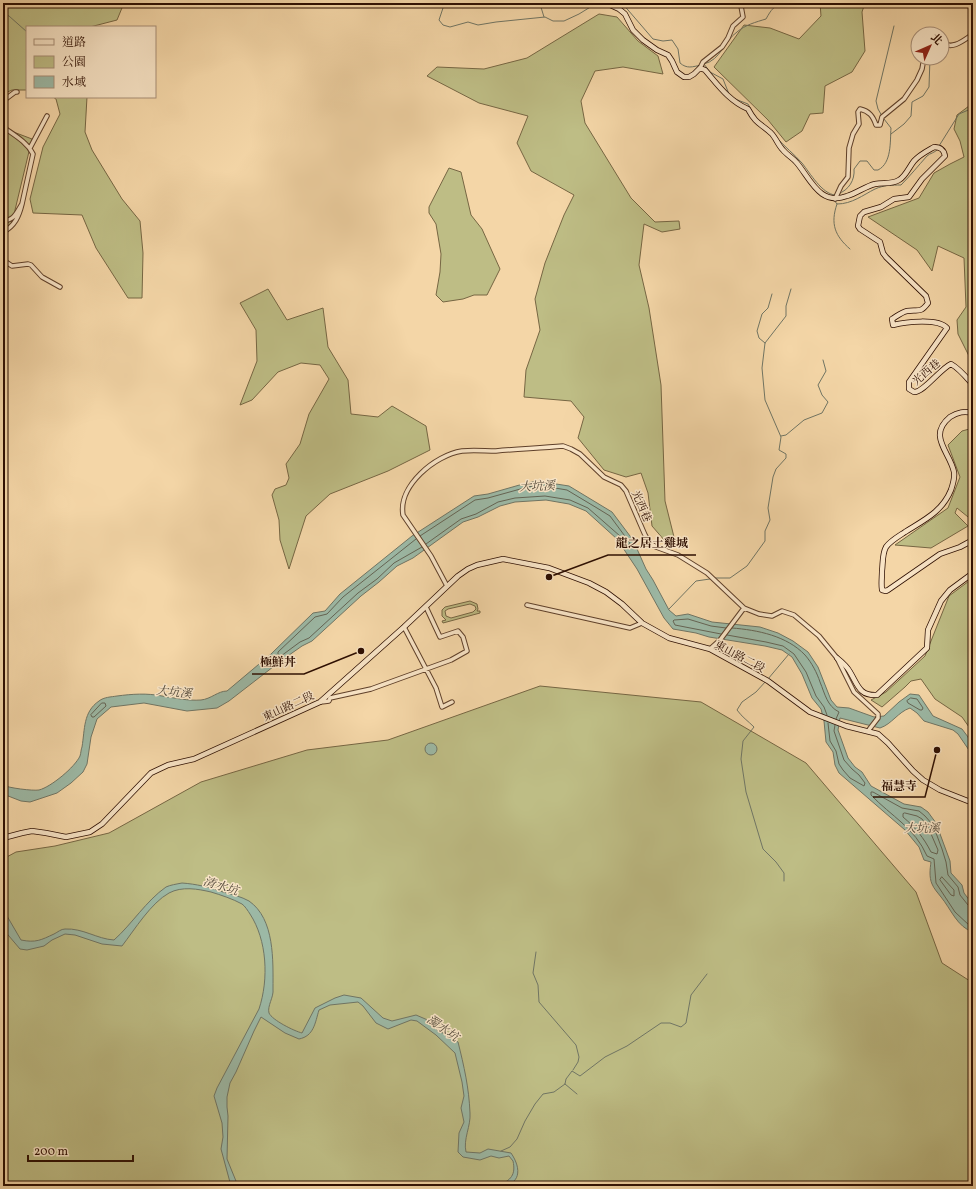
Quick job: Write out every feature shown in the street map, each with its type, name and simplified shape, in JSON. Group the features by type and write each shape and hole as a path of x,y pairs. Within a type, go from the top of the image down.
{"street":[{"path":"606,3 619,9 625,14 633,30 643,40 657,50 668,55 677,72 684,77 689,78 700,68 703,62 722,47 733,26 743,18 742,3"},
{"path":"966,5 973,5"},
{"path":"950,46 973,34"},
{"path":"700,68 706,70 733,101 748,109 752,118 776,139 782,150 796,162 814,187 828,198 835,199 841,186 848,177 849,148 853,134 859,124 858,112 860,109 864,110 872,115 876,125 880,125 882,117 904,99 917,80 923,66"},
{"path":"3,101 17,92"},
{"path":"30,148 47,116"},
{"path":"3,127 18,137 30,148 33,154 19,216 17,220 3,232"},
{"name":"光西巷","path":"835,199 846,196 876,183 890,183 898,181 920,156 934,147 942,149 946,156 922,179 909,197 894,198 881,207 864,212 860,216 858,226 860,229 880,242 883,253 886,257 926,296 928,303 924,308 919,311 907,311 899,314 892,319 893,325 908,322 940,323 947,328 908,382 908,387 914,392 919,392 939,372 951,364 973,384"},
{"path":"3,221 15,217 22,204"},
{"path":"3,260 12,266 31,265 42,277 60,287"},
{"path":"973,413 956,413 948,419 940,431 943,449 955,475 953,486 948,497 938,510 899,536 886,547 883,562 882,590 888,590 940,554 960,547 973,540"},
{"name":"光西巷","path":"447,586 431,556 403,515 402,507 405,495 411,484 440,459 462,452 563,446 580,454 604,477 621,485 626,491 650,543 656,547 678,555 707,573 744,608 759,614 772,616 782,611 794,615 818,636 850,671 860,691 866,695 877,695 881,692 927,648 928,630 941,601 950,590 973,573"},
{"name":"東山路二段","path":"3,838 32,832 46,833 66,838 90,832 102,824 151,773 168,765 194,759 320,702 426,607 447,586 468,569 477,565 503,559 524,562 563,572 589,583 606,592 622,604 642,623 669,638 710,649 768,681 810,712 846,726 868,731"},
{"path":"527,605 630,628 642,623"},
{"path":"320,702 329,701 330,698 371,688 426,669 451,660 467,651 463,637 458,631 440,637 426,607"},
{"path":"710,649 720,640 744,608"},
{"path":"404,627 436,688 442,706 452,702"},
{"name":"光西巷","path":"837,658 854,692 878,714 878,718 868,731"},
{"path":"868,731 878,734 923,780 940,790 973,803"}],"green space":[{"path":"3,3 124,3 117,20 94,26 26,26 26,90 12,90 3,94"},
{"path":"820,3 865,3 862,12 865,51 852,72 825,86 823,113 810,114 802,131 786,142 768,120 714,67 744,25 770,28 799,39 821,16"},
{"path":"599,14 617,17 638,41 658,56 663,74 623,67 595,71 581,101 585,123 631,198 655,222 679,221 680,229 662,232 644,224 639,265 649,308 661,385 665,501 674,537 665,541 652,526 648,493 641,473 626,477 604,470 578,438 584,417 571,401 524,397 526,370 540,330 535,299 545,263 564,215 574,195 531,171 517,143 528,116 479,103 427,76 437,67 484,69 527,58"},
{"path":"54,98 87,98 85,132 92,150 122,199 140,221 143,253 142,298 128,298 96,248 82,215 33,213 30,199 43,147 60,114"},
{"path":"973,103 973,364 958,334 957,320 966,307 964,258 938,246 932,271 917,250 868,217 919,198 934,173 964,157 960,141 954,129 957,115"},
{"path":"3,128 32,139 15,210 16,223 3,229"},
{"path":"449,168 461,172 471,215 482,229 500,269 487,295 474,295 463,299 443,302 436,295 441,254 436,224 429,213 429,207"},
{"path":"268,289 287,320 323,308 328,347 348,380 351,414 378,417 392,406 426,426 430,450 388,471 330,494 306,516 289,569 280,540 279,520 272,495 275,489 286,485 289,478 286,464 300,444 309,414 329,379 320,365 301,363 278,372 252,400 240,405 257,361 256,330 240,303"},
{"path":"973,428 973,521 957,508 955,513 968,526 931,548 895,545 948,508 960,477 948,445 962,431"},
{"path":"973,578 973,726 969,727 962,717 935,699 921,679 911,681 882,707 871,700 886,692 925,656 949,596"},
{"path":"470,601 477,604 477,611 480,611 480,613 443,623 442,621 446,620 442,616 442,610 445,607","holes":["470,604 475,606 476,609 473,612 451,618 446,616 445,611 448,609"]},
{"path":"540,686 701,702 806,763 916,892 942,963 973,983 973,1186 3,1186 3,859 16,852 55,846 109,833 201,782 307,750 388,740"}],"water":[{"name":"大坑溪","path":"537,481 569,486 612,512 633,540 646,569 669,610 676,616 688,614 712,622 760,627 778,633 793,641 808,652 818,667 831,700 837,707 849,708 874,717 884,716 910,694 919,695 933,716 962,729 968,737 973,750 973,756 958,734 953,730 924,721 910,708 880,728 840,718 838,730 848,758 855,767 862,772 871,786 904,804 921,807 928,812 936,823 950,861 951,873 962,885 964,893 973,905 973,932 967,930 958,922 935,889 930,879 931,862 924,860 919,847 905,830 839,773 835,765 833,752 826,742 821,709 812,698 802,674 792,657 782,650 765,646 709,637 673,629 664,618 637,569 617,539 586,511 569,504 546,500 515,502 500,506 478,517 463,522 413,558 397,566 361,596 312,641 282,660 229,701 217,708 187,711 144,703 111,707 97,719 91,737 87,764 83,772 71,783 57,793 30,802 21,801 3,794 3,785 21,789 39,790 50,785 68,771 80,756 87,716 94,705 101,700 110,697 140,694 186,700 201,700 227,691 271,654 313,613 325,611 340,594 412,536 474,496 488,494"},
{"path":"433,743 436,744 436,754 429,755 426,754 425,747 426,744"},
{"path":"182,883 208,887 240,897 249,901 264,918 271,941 273,966 273,995 269,1007 269,1013 274,1019 284,1025 302,1033 315,1008 344,995 361,998 383,1018 392,1021 416,1015 430,1021 439,1032 447,1034 458,1042 469,1095 470,1118 465,1147 466,1152 480,1153 488,1149 511,1153 515,1159 518,1170 515,1180 506,1185 498,1186 506,1182 512,1176 514,1166 513,1161 509,1156 499,1158 491,1156 480,1160 463,1157 458,1152 459,1133 464,1122 461,1108 464,1096 455,1053 436,1035 417,1021 411,1020 388,1029 376,1023 358,1002 330,1005 319,1010 311,1032 299,1039 285,1033 261,1017 230,1083 227,1097 227,1159 238,1186 231,1186 221,1149 223,1137 222,1123 214,1096 259,1009 265,973 265,960 260,936 256,924 244,906 215,893 195,889 179,889 162,897 156,903 122,946 102,944 75,935 65,934 52,940 44,946 27,950 20,949 3,929 3,913 7,916 21,940 38,940 61,930 72,929 114,940 166,887"}],"waterway":[{"path":"439,3 443,8 439,20 443,25 450,27 468,22 478,25 545,17 553,21 564,21 592,6 593,3"},
{"path":"538,3 540,4 544,17"},
{"path":"622,3 653,39 663,41 672,40 678,49 680,63 687,67 701,65"},
{"path":"769,3 772,7"},
{"path":"704,64 714,59 729,40 740,30 751,24 766,19 773,8 784,3"},
{"path":"3,13 9,16 26,31"},
{"path":"882,116 876,101 894,26"},
{"path":"704,64 710,72 723,79 729,94"},
{"path":"891,134 904,124 911,116 912,102 923,96 929,87 930,66"},
{"path":"735,99 748,104 754,115"},
{"path":"939,146 959,114 973,108"},
{"path":"757,119 767,127"},
{"path":"838,194 848,187 852,181 854,169 860,161 867,161 874,170 878,170 883,167 888,157 891,128 884,119"},
{"path":"777,138 802,163 825,191 835,195"},
{"path":"834,200 837,204 842,204 857,199 878,188 901,185 927,156 938,149"},
{"path":"837,204 834,218 835,229 837,234 850,249"},
{"path":"715,578 730,578 747,566 765,541 765,531 770,520 768,508 773,477 776,469 786,458 786,454 779,450 781,437 765,400 762,368 765,343 786,316 786,306 791,289"},
{"path":"765,343 759,338 757,331 762,314 768,308 772,294"},
{"path":"781,436 786,435 804,420 822,413 828,402 822,395 818,385 826,371 823,360"},
{"path":"669,609 696,581 710,579"},
{"path":"768,679 789,654"},
{"path":"766,681 756,692 742,702 737,710 754,727 743,741 741,759 746,792 763,849 776,862 784,873 784,881"},
{"path":"536,952 533,973 538,985 539,1002 576,1045 579,1057 573,1070"},
{"path":"501,1151 510,1147 517,1139 525,1121 543,1094 554,1092 565,1084 566,1079 572,1071 580,1076 605,1057 627,1046 661,1023 670,1023 681,1027 686,1023 691,995 707,974"},
{"path":"565,1084 577,1094"}],"place":[{"name":"龍之居土雞城","path":"549,577"},
{"name":"極鮮丼","path":"361,651"},
{"name":"福慧寺","path":"937,750"}],"water label":[{"name":"清水坑","path":"221,886"},
{"name":"濁水坑","path":"443,1028"}]}
